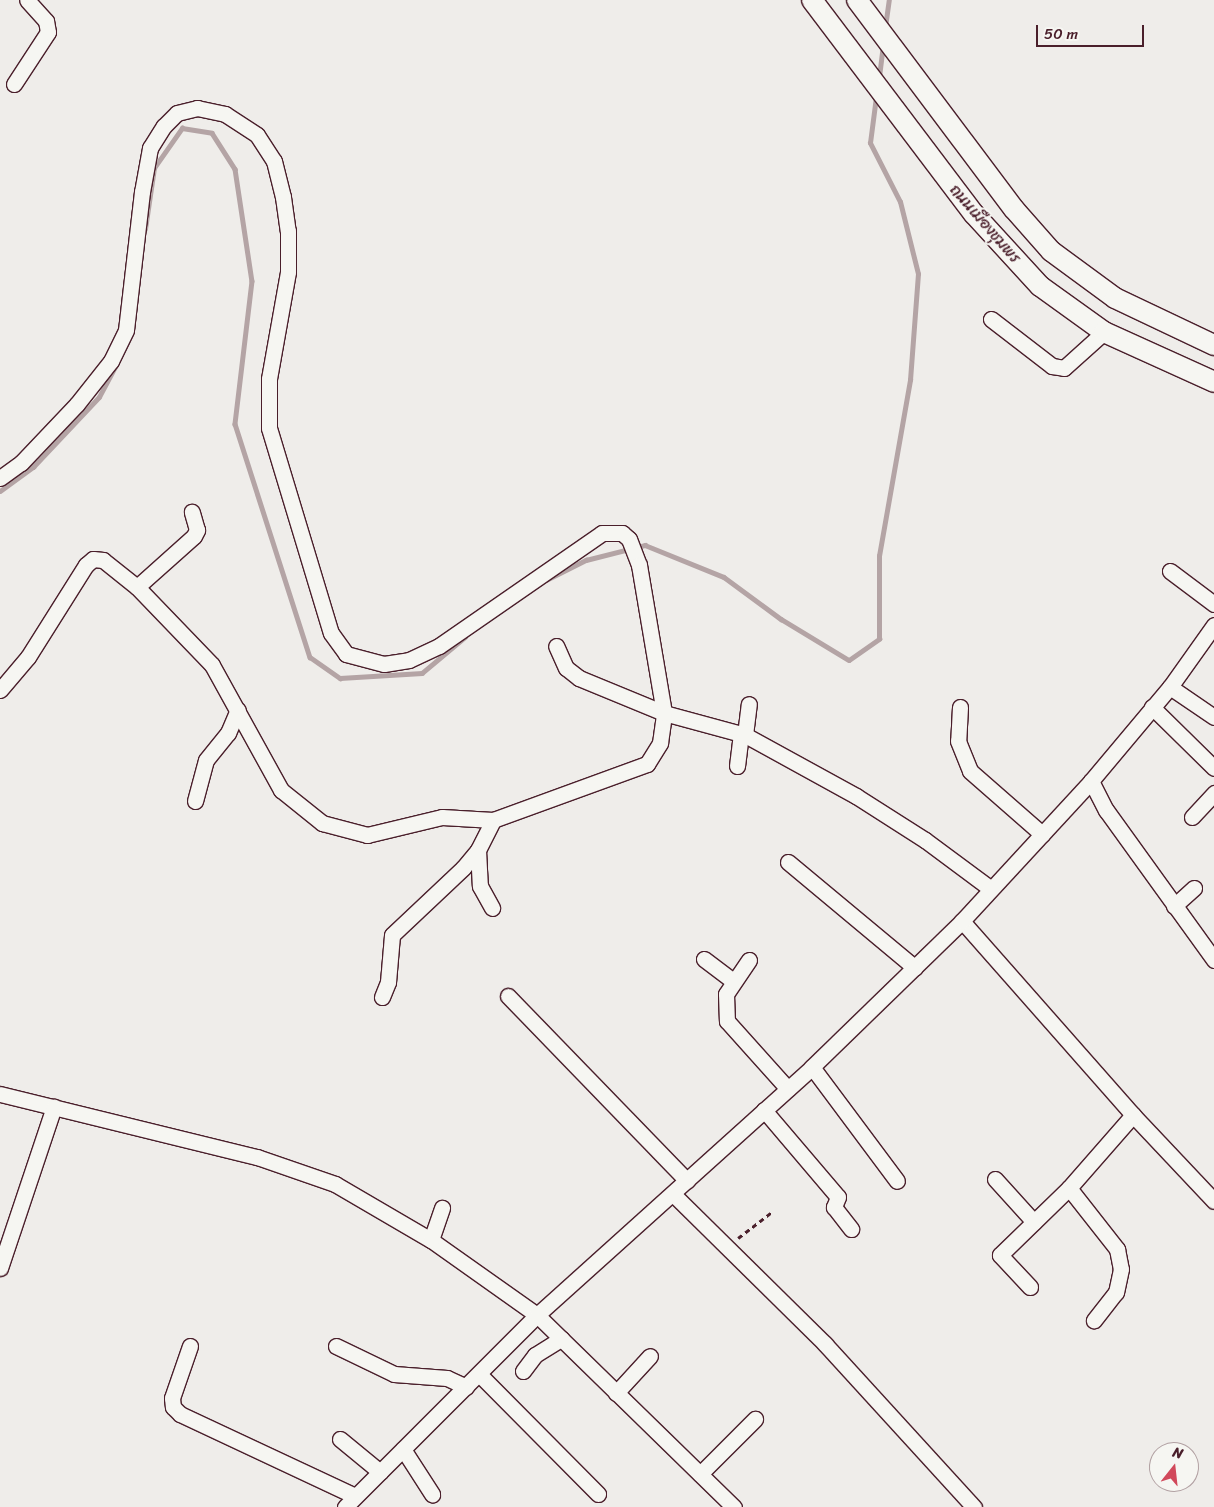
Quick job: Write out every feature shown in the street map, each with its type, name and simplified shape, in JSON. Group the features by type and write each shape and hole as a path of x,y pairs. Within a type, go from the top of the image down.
{"main road":[{"name":"ถนนเมืองชุมพร","path":"812,0 896,116 974,214 1040,286 1104,332 1214,382"},
{"name":"ถนนเมืองชุมพร","path":"862,6 1014,209 1051,251 1115,298 1214,345"}],"street":[{"path":"14,84 48,32 46,21 27,0"},
{"path":"0,478 50,434 111,361 132,308 142,192 150,148 177,113 198,108 225,114 258,135 274,161 288,239 288,272 269,380 269,428 331,633 346,654 384,664 408,660 439,646 602,533 612,531 629,539 639,565 664,713 660,743 647,764 493,820 442,817 367,836 322,824 281,790 212,665 137,587 103,560 94,559 86,565 28,657 0,690"},
{"path":"991,319 1052,366 1064,368 1104,332"},
{"path":"137,587 194,536 197,530 192,512"},
{"path":"1170,571 1214,604"},
{"path":"190,1346 172,1398 173,1407 180,1414 350,1502 536,1315 688,1181 812,1067 962,921 1091,781 1170,687 1214,625"},
{"path":"556,646 566,668 580,678 664,713 743,734 856,796 925,840 991,889"},
{"path":"1170,687 1214,717"},
{"path":"737,766 749,704"},
{"path":"960,707 958,741 970,771 1042,834"},
{"path":"1152,707 1214,768"},
{"path":"195,801 206,760 228,734 238,710"},
{"path":"1091,781 1106,810 1214,960"},
{"path":"1192,817 1214,793"},
{"path":"382,997 388,982 392,936 478,850 493,820"},
{"path":"478,850 480,886 492,908"},
{"path":"788,862 915,968"},
{"path":"1174,906 1194,888"},
{"path":"962,921 1133,1115 1214,1201"},
{"path":"704,959 733,980"},
{"path":"749,960 733,980 724,1006 727,1021 788,1089"},
{"path":"508,996 688,1181"},
{"path":"812,1067 897,1181"},
{"path":"0,1094 298,1169 335,1184 431,1240 536,1315 734,1507"},
{"path":"0,1268 54,1107"},
{"path":"764,1110 838,1198 834,1207 851,1229"},
{"path":"1030,1287 1000,1256 1069,1188 1133,1115"},
{"path":"995,1180 1034,1222"},
{"path":"1069,1188 1117,1250 1121,1269 1116,1292 1094,1320"},
{"path":"673,1194 825,1344 974,1507"},
{"path":"431,1240 442,1208"},
{"path":"523,1371 535,1355 561,1339"},
{"path":"336,1346 394,1374 447,1378 466,1387"},
{"path":"616,1393 650,1356"},
{"path":"479,1374 598,1494"},
{"path":"700,1474 755,1419"},
{"path":"340,1439 380,1472"},
{"path":"403,1449 432,1494"}],"path":[{"path":"726,1246 773,1211"}],"waterway":[{"path":"885,27 889,0"},
{"path":"879,77 883,45"},
{"path":"546,580 586,560 645,545 724,577 781,619 849,660 879,639 879,556 910,380 918,274 900,202 870,143 876,97"},
{"path":"145,229 154,168 182,128 212,133 235,169 252,281 235,424 310,657 340,678 422,673 465,637"},
{"path":"0,491 33,467 99,397 115,367"}]}
